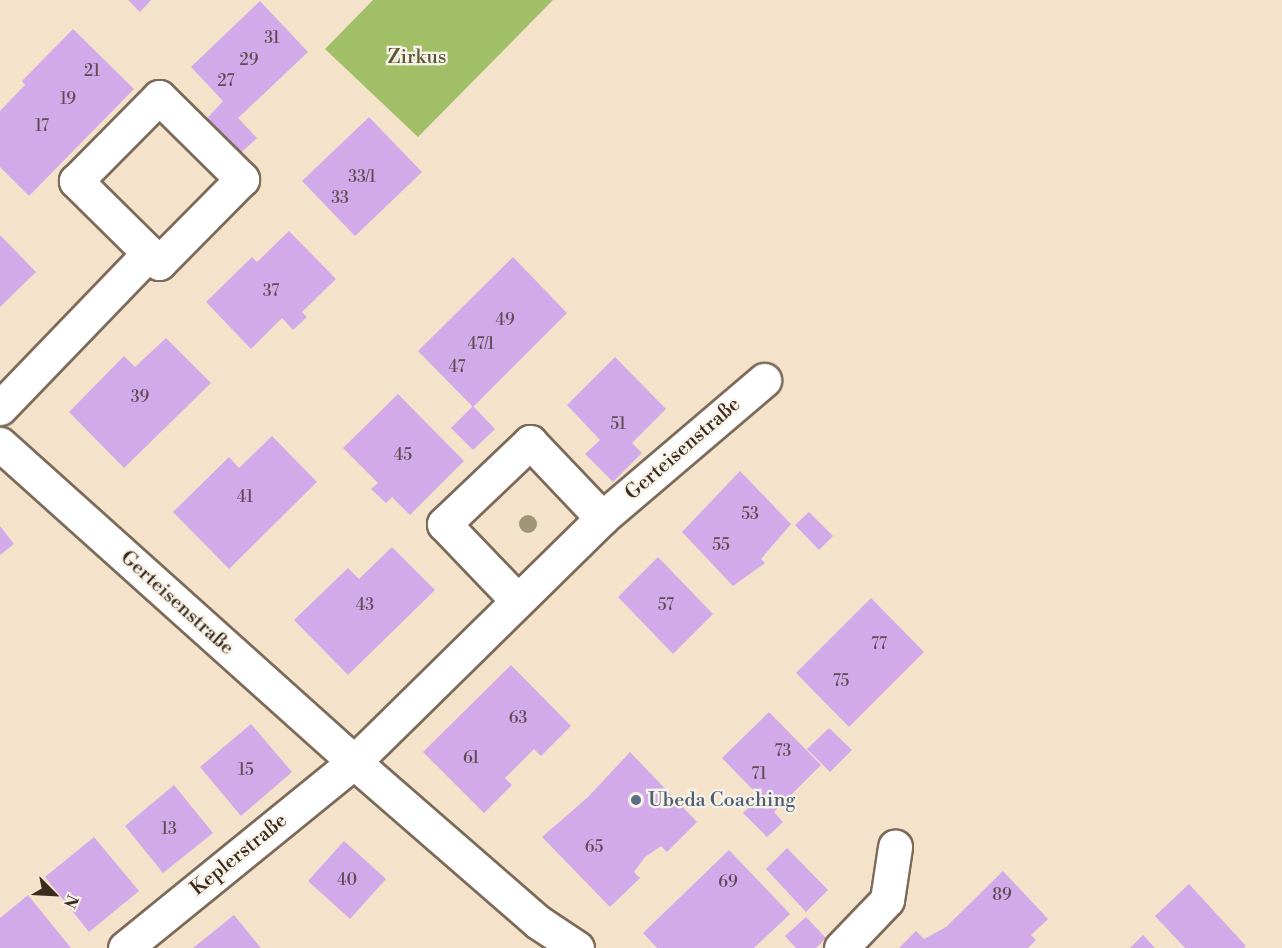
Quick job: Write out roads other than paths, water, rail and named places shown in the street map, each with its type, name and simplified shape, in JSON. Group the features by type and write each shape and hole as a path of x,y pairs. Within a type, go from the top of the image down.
{"street":[{"path":"159,97 242,179 159,263 149,253 76,182 159,97"},
{"path":"0,408 149,253"},
{"name":"Gerteisenstraße","path":"354,762 516,599 602,518 764,380"},
{"path":"516,599 444,524 530,442 602,518"},
{"name":"Gerteisenstraße","path":"0,444 354,762 538,921 577,948"},
{"name":"Keplerstraße","path":"124,948 354,762"},
{"path":"841,948 887,900 895,847"}],"place":[{"name":"Ubeda Coaching","path":"636,800"}],"park label":[{"name":"Zirkus","path":"417,57"}]}
